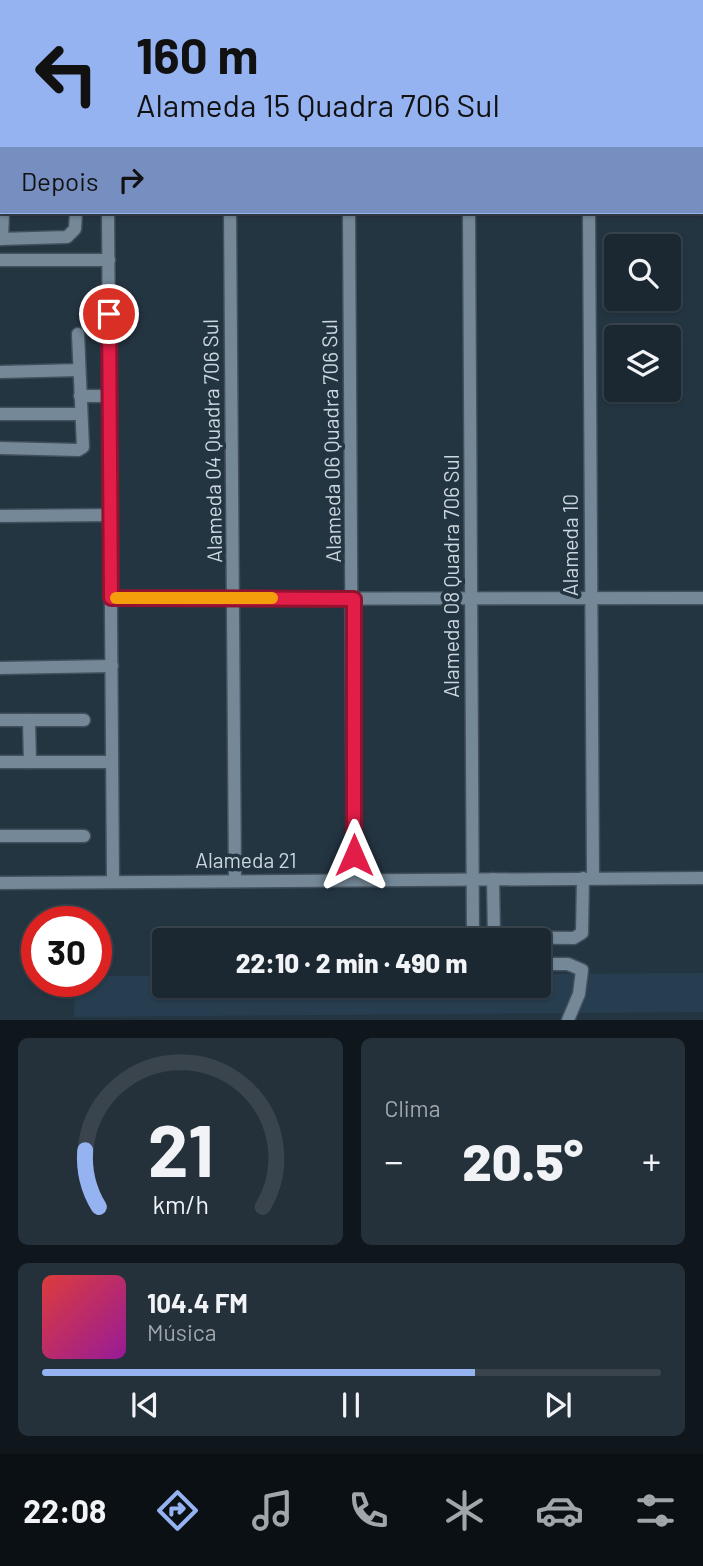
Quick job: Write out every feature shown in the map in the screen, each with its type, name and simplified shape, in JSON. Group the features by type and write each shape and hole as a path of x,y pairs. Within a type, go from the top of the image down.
{"street":[{"path":"4,214 1,239 67,237 75,229 76,214"},
{"path":"108,214 113,881"},
{"name":"Alameda 04 Quadra 706 Sul","path":"230,214 235,880"},
{"name":"Alameda 06 Quadra 706 Sul","path":"349,214 354,880"},
{"name":"Alameda 08 Quadra 706 Sul","path":"470,214 473,928"},
{"name":"Alameda 10","path":"493,879 494,937 574,938 582,933 588,878 591,598 589,214"},
{"path":"0,260 109,260"},
{"path":"0,448 81,449 84,444 78,334"},
{"path":"0,372 79,370"},
{"path":"80,396 110,396"},
{"path":"0,414 81,414"},
{"path":"0,516 111,515"},
{"path":"111,598 703,598"},
{"path":"0,667 112,666"},
{"path":"0,720 84,720"},
{"path":"29,720 30,762"},
{"path":"0,762 113,762"},
{"path":"0,836 84,836"},
{"name":"Alameda 21","path":"0,883 703,878"},
{"path":"551,964 568,964 582,970 579,995 568,1020"}],"shaded area":[{"path":"703,973 703,1012 74,1017 75,997 112,997 112,976 152,976 152,998 551,998 551,974"}],"slow traffic":[{"path":"116,598 272,598"}],"route":[{"path":"109,314 111,598 354,599 354,855"}]}
